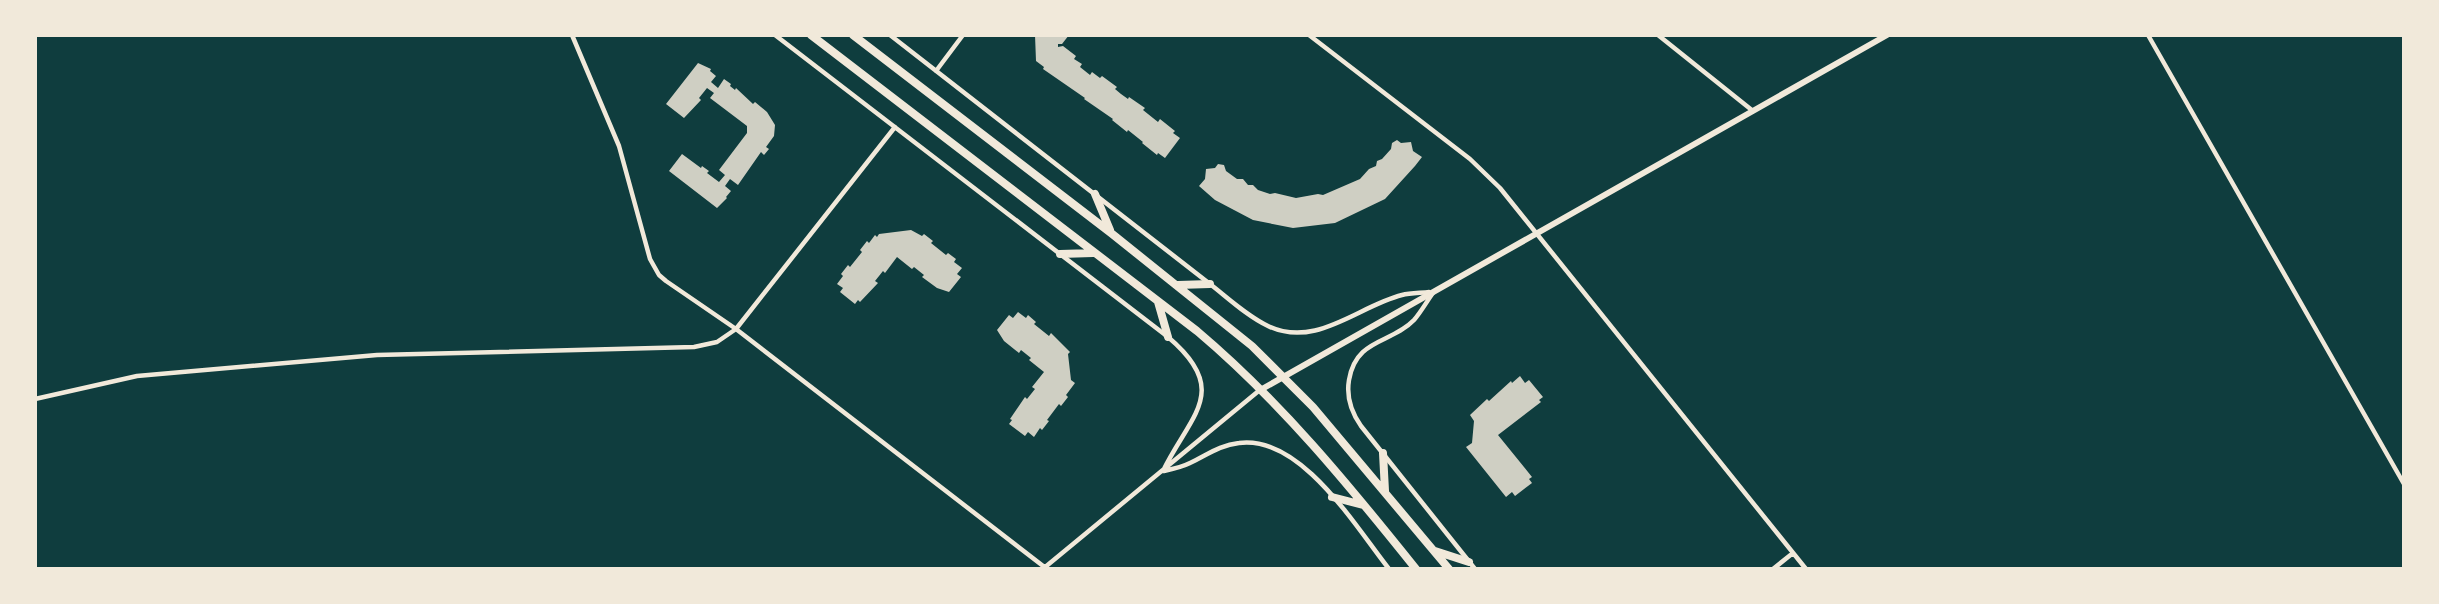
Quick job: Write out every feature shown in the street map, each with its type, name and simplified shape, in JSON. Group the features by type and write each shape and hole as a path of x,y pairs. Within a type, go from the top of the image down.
{"main road":[{"path":"811,35 1207,340 1262,389 1294,423 1415,568"},
{"path":"853,35 1111,233 1252,346 1283,375 1449,569"},
{"path":"1095,194 1111,233"},
{"path":"1060,254 1093,253"},
{"path":"1177,285 1210,284"},
{"path":"1158,302 1168,337"},
{"path":"1383,453 1385,491"},
{"path":"1332,496 1365,505"},
{"path":"1435,551 1472,565"}],"street":[{"path":"572,35 620,146 654,268 666,281 736,329 1045,568 1262,389 1283,375 1887,35"},
{"path":"775,35 1189,355 1200,380 1200,400 1190,428 1174,448 1163,471"},
{"path":"890,35 1262,323 1278,330 1310,332 1402,295 1434,292"},
{"path":"936,71 963,35"},
{"path":"1309,35 1470,159 1500,188 1806,569"},
{"path":"1658,35 1753,111"},
{"path":"2148,35 2404,484"},
{"path":"35,399 137,376 377,355 708,345 727,337 736,329 895,127"},
{"path":"1434,292 1413,321 1366,349 1352,368 1348,397 1356,419 1472,565"},
{"path":"1163,471 1188,464 1217,448 1250,442 1270,446 1290,455 1308,469 1389,569"},
{"path":"1773,569 1793,553"}],"building":[{"path":"1035,35 1069,35 1058,47 1063,46 1076,56 1074,59 1082,64 1080,67 1090,75 1092,72 1100,78 1102,76 1117,87 1115,89 1121,94 1145,108 1143,110 1158,122 1160,119 1175,131 1173,133 1180,138 1165,158 1158,153 1157,155 1128,130 1127,132 1043,69 1036,61"},
{"path":"698,63 711,69 716,76 711,82 718,88 724,79 753,104 755,102 767,112 775,125 774,136 766,147 769,149 764,155 761,152 738,185 730,179 725,186 731,191 717,208 669,171 682,154 709,171 707,173 719,182 725,175 719,170 747,133 747,126 710,98 714,93 707,88 699,98 701,100 684,118 666,104"},
{"path":"1397,140 1401,143 1411,142 1413,151 1422,157 1385,199 1335,223 1293,228 1253,220 1215,200 1199,186 1205,179 1206,169 1215,168 1218,164 1224,165 1226,171 1237,179 1243,179 1248,185 1270,194 1296,198 1323,195 1360,179 1376,166 1377,161 1382,159"},
{"path":"911,230 922,236 924,234 946,255 948,253 956,259 954,262 962,268 957,274 961,277 949,292 937,288 914,267 912,269 897,257 860,302 858,300 855,304 840,292 843,288 837,284 843,276 841,274 862,252 860,250 867,241 869,243 879,234"},
{"path":"1018,312 1026,318 1028,315 1036,322 1034,324 1049,336 1051,333 1070,352 1071,380 1075,383 1066,395 1068,397 1061,406 1059,404 1047,420 1049,421 1034,437 1028,432 1025,436 1009,424 1044,372 1021,350 1019,353 1004,341 997,330 1009,315 1013,318"},
{"path":"1520,376 1525,383 1529,380 1543,397 1539,400 1541,402 1498,435 1532,477 1529,479 1532,483 1515,496 1512,492 1506,497 1466,447 1472,443 1474,421 1470,415 1487,399 1489,401"}]}
